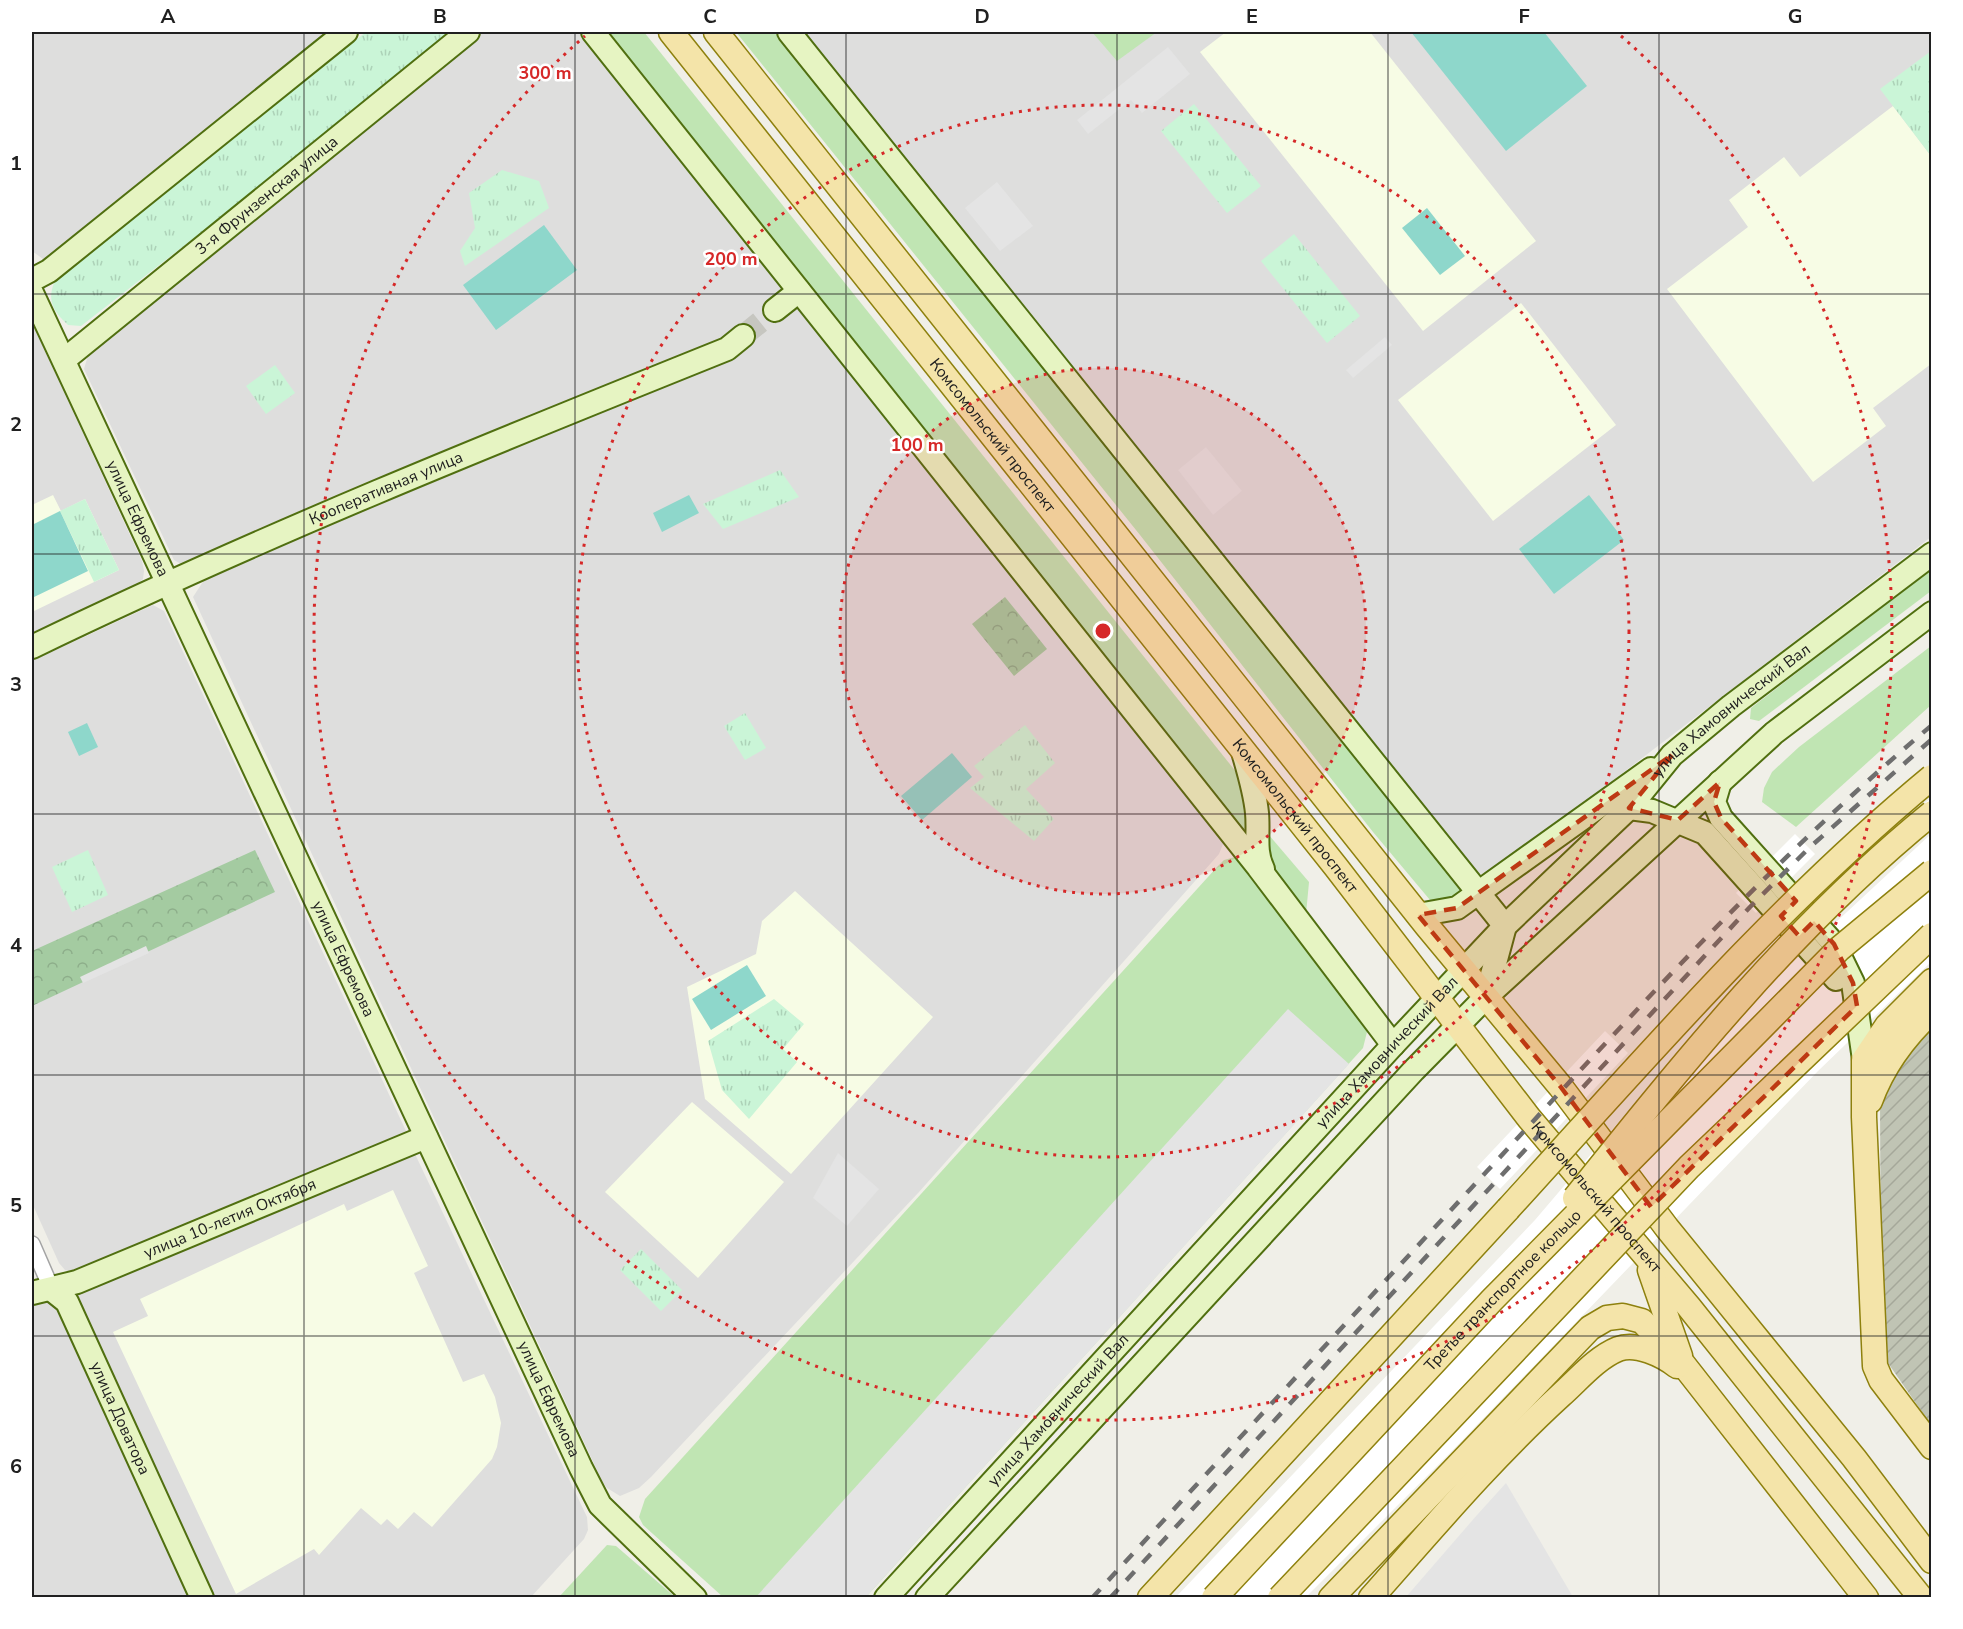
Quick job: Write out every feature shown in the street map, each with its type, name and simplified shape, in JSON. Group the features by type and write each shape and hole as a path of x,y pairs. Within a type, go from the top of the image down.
{"main road":[{"name":"Комсомольский проспект","path":"671,32 1242,748 1438,998 1457,1026 1647,1259 1689,1307 1921,1598"},
{"name":"Комсомольский проспект","path":"716,32 1418,915 1560,1086 1667,1228 1854,1458 1932,1561"},
{"path":"1150,1598 1741,954 1868,830 1932,777"},
{"path":"1492,1300 1665,1086 1740,999 1851,883 1932,813"},
{"name":"Третье транспортное кольцо","path":"1214,1598 1492,1300 1839,949 1932,872"},
{"path":"1280,1598 1689,1167 1932,935"},
{"path":"1929,1446 1875,1366 1864,1117 1864,1060 1887,1026 1932,981"},
{"path":"1864,1117 1881,1072 1916,1025 1932,1011"},
{"path":"1647,1259 1690,1373"},
{"path":"1331,1598 1590,1328 1607,1318 1623,1316 1642,1321 1690,1373 1866,1598"},
{"path":"1371,1598 1519,1434 1607,1356 1619,1349 1643,1350 1665,1357 1690,1373"}],"street":[{"path":"32,280 49,271 346,32"},
{"name":"3-я Фрунзенская улица","path":"64,360 468,32"},
{"path":"593,32 1270,883 1393,1045"},
{"path":"789,32 1505,926 1486,998"},
{"path":"775,310 799,291"},
{"name":"улица Ефремова","path":"32,293 600,1505 695,1598"},
{"name":"Кооперативная улица","path":"32,647 167,582 555,418 727,349 743,336"},
{"name":"улица Хамовнический Вал","path":"886,1598 1393,1045 1505,926 1629,808 1672,755 1731,706 1932,554"},
{"name":"улица Хамовнический Вал","path":"927,1598 1457,1026 1774,733 1932,613"},
{"path":"1242,748 1254,786 1259,862 1270,883"},
{"path":"1418,915 1456,909 1672,755"},
{"path":"1720,782 1714,802 1721,818 1834,944 1853,983 1864,1060"},
{"path":"1629,808 1652,811 1706,833 1837,979 1860,1022"},
{"name":"улица 10-летия Октября","path":"42,1291 88,1278 426,1137"},
{"name":"улица Доватора","path":"32,1244 42,1291 67,1302 202,1598"}],"highlighted area":[{"path":"1672,755 1629,808 1678,820 1720,782 1714,802 1721,818 1796,901 1781,916 1799,936 1814,921 1834,944 1853,983 1857,1006 1651,1207 1560,1086 1418,915 1457,908"}],"shaded area":[{"path":"32,32 337,32 61,253 43,259 32,251"},
{"path":"481,32 587,32 1225,839 1219,854 919,1192 651,1477 639,1488 620,1496 607,1488 602,1481 193,597 208,574 591,392 181,564 174,560 84,369 89,352"},
{"path":"799,32 1931,32 1931,537 1505,863 1490,872 1481,874 1471,870"},
{"path":"1226,32 1370,32 1536,241 1423,331 1200,52"},
{"path":"1411,32 1544,32 1587,86 1506,151"},
{"path":"1168,47 1190,74 1142,113 1131,100 1088,134 1077,120"},
{"path":"1893,106 1931,156 1931,364 1873,408 1886,426 1813,482 1667,289 1748,227 1729,200 1784,157 1800,177"},
{"path":"997,182 1033,226 1000,251 965,208"},
{"path":"1427,208 1465,256 1440,275 1402,228"},
{"path":"544,225 577,270 496,330 463,285"},
{"path":"1521,303 1616,425 1493,521 1398,400"},
{"path":"32,323 142,561 144,571 143,579 131,589 32,634"},
{"path":"1385,337 1392,345 1353,378 1346,370"},
{"path":"1206,447 1242,491 1213,515 1178,470"},
{"path":"53,495 61,511 85,499 119,570 32,612 32,505"},
{"path":"689,495 699,513 662,532 653,513"},
{"path":"1589,495 1624,540 1554,594 1519,549"},
{"path":"60,511 88,571 32,598 32,525"},
{"path":"153,605 164,611 406,1131 405,1134 72,1272 65,1270 59,1263 32,1203 32,661"},
{"path":"87,723 98,747 79,756 68,732"},
{"path":"952,753 972,777 922,820 901,796"},
{"path":"795,891 933,1017 791,1174 705,1099 687,987 756,954 762,921"},
{"path":"146,946 149,953 83,983 80,977"},
{"path":"747,965 766,996 711,1030 692,999"},
{"path":"1288,1009 1349,1064 866,1597 756,1597"},
{"path":"1931,1023 1931,1425 1888,1363 1881,1291 1880,1104 1886,1081"},
{"path":"692,1102 784,1182 698,1278 605,1192"},
{"path":"838,1153 879,1189 847,1226 813,1198"},
{"path":"415,1154 587,1517 588,1530 584,1539 531,1597 215,1597 77,1293"},
{"path":"393,1190 428,1266 414,1273 463,1382 484,1374 495,1397 501,1423 497,1447 492,1459 432,1527 414,1512 398,1529 387,1519 381,1525 361,1508 319,1555 314,1549 236,1594 113,1332 148,1316 140,1299 344,1204 347,1211"},
{"path":"42,1299 54,1301 191,1597 32,1597 32,1304"},
{"path":"1506,1483 1573,1597 1406,1597 1477,1515"}],"green space":[{"path":"366,32 449,32 244,199 81,326 68,325 62,319 54,308 51,297 57,276"},
{"path":"606,32 644,32 1245,783 1248,840"},
{"path":"736,32 779,32 1460,886 1459,894 1439,905 1430,900 1373,832 1140,535"},
{"path":"1092,32 1157,32 1117,61"},
{"path":"1931,51 1931,156 1880,89"},
{"path":"1194,104 1261,186 1227,213 1161,131"},
{"path":"502,170 539,181 549,208 465,266 460,251 475,228 469,193"},
{"path":"1294,234 1360,316 1327,343 1261,261"},
{"path":"275,365 295,393 266,414 246,386"},
{"path":"780,470 799,497 723,529 703,504"},
{"path":"85,499 119,570 94,582 60,511"},
{"path":"1931,570 1931,591 1759,721 1750,719 1751,708"},
{"path":"1005,597 1047,649 1014,676 972,624"},
{"path":"1931,646 1931,705 1796,827 1762,802 1764,788 1772,772 1799,747"},
{"path":"745,713 766,748 745,760 724,726"},
{"path":"1025,725 1055,763 1026,789 1054,819 1034,841 970,788 984,777 974,766"},
{"path":"1269,835 1309,882 1306,914 1275,873 1265,837"},
{"path":"88,850 108,895 72,912 52,867"},
{"path":"255,850 275,892 32,1006 32,951"},
{"path":"1235,857 1243,860 1360,1010 1367,1032 1363,1048 866,1597 723,1597 643,1525 639,1517 645,1499 1217,867 1224,860"},
{"path":"774,999 804,1024 783,1049 797,1062 749,1119 722,1090 708,1041"},
{"path":"641,1249 682,1290 661,1311 620,1270"},
{"path":"607,1545 616,1546 675,1597 559,1597"}],"pier":[{"path":"1931,798 1931,826 1786,957 1792,963 1931,834 1931,962 1818,1071 1450,1453 1306,1597 1175,1598 1535,1220 1713,1011 1866,853"},
{"path":"1795,834 1815,854 1756,913 1736,893"},
{"path":"1605,1031 1628,1053 1500,1189 1477,1167"}],"tunnel":[{"path":"743,336 775,310"}],"railway":[{"path":"1092,1598 1665,980 1822,823 1932,725"},
{"path":"1110,1598 1750,907 1809,848 1932,739"}]}
